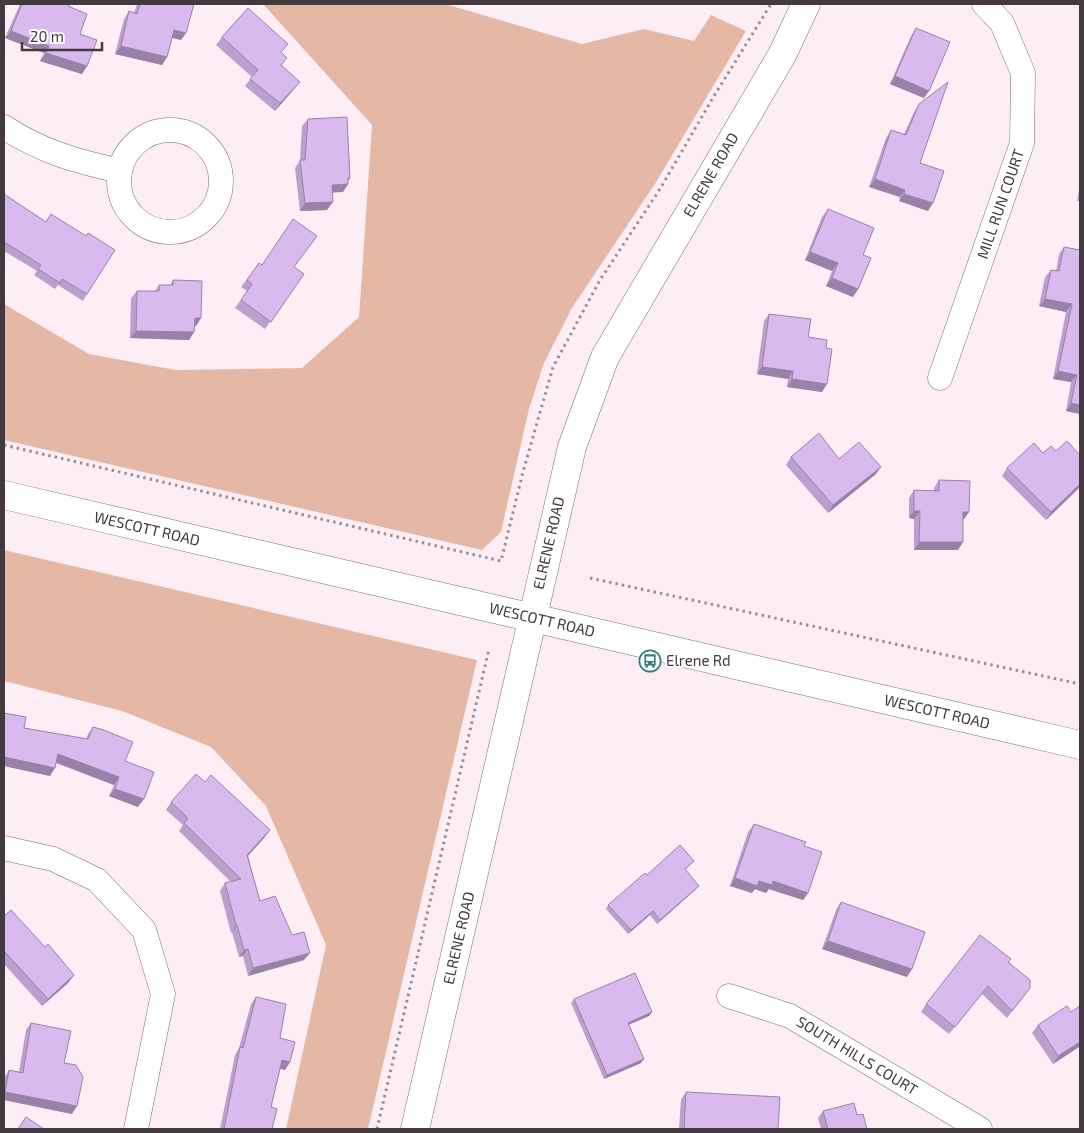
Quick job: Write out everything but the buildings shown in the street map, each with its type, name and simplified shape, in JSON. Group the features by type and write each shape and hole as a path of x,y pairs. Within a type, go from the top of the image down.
{"street":[{"name":"ELRENE ROAD","path":"415,1129 531,618 572,447 605,358 782,55 806,4"},
{"name":"MILL RUN COURT","path":"940,378 1022,143 1023,73 1002,23 984,4"},
{"path":"4,126 22,139 68,159 120,171"},
{"path":"171,130 188,133 203,142 215,155 221,172 221,189 216,206 206,218 192,228 177,232 160,232 145,226 133,216 123,202 119,186 120,171 126,154 138,141 154,132 171,130"},
{"name":"WESCOTT ROAD","path":"4,495 1080,745"},
{"path":"4,848 53,859 97,880 144,930 163,994 136,1129"},
{"name":"SOUTH HILLS COURT","path":"729,996 790,1016 980,1129"}],"path":[{"path":"4,445 501,561 523,472 554,367 600,280 660,189 714,96 771,4"},
{"path":"590,578 1080,684"},
{"path":"377,1129 488,648"}],"shaded area":[{"path":"263,4 445,4 582,44 644,29 694,41 711,15 746,31 655,184 572,308 544,363 529,409 501,532 482,550 4,440 4,304 89,354 176,370 302,368 359,317 372,125"},
{"path":"4,550 477,660 368,1129 286,1129 326,945 266,806 211,747 122,711 4,681"}],"place":[{"name":"Elrene Rd","path":"650,661"}]}
